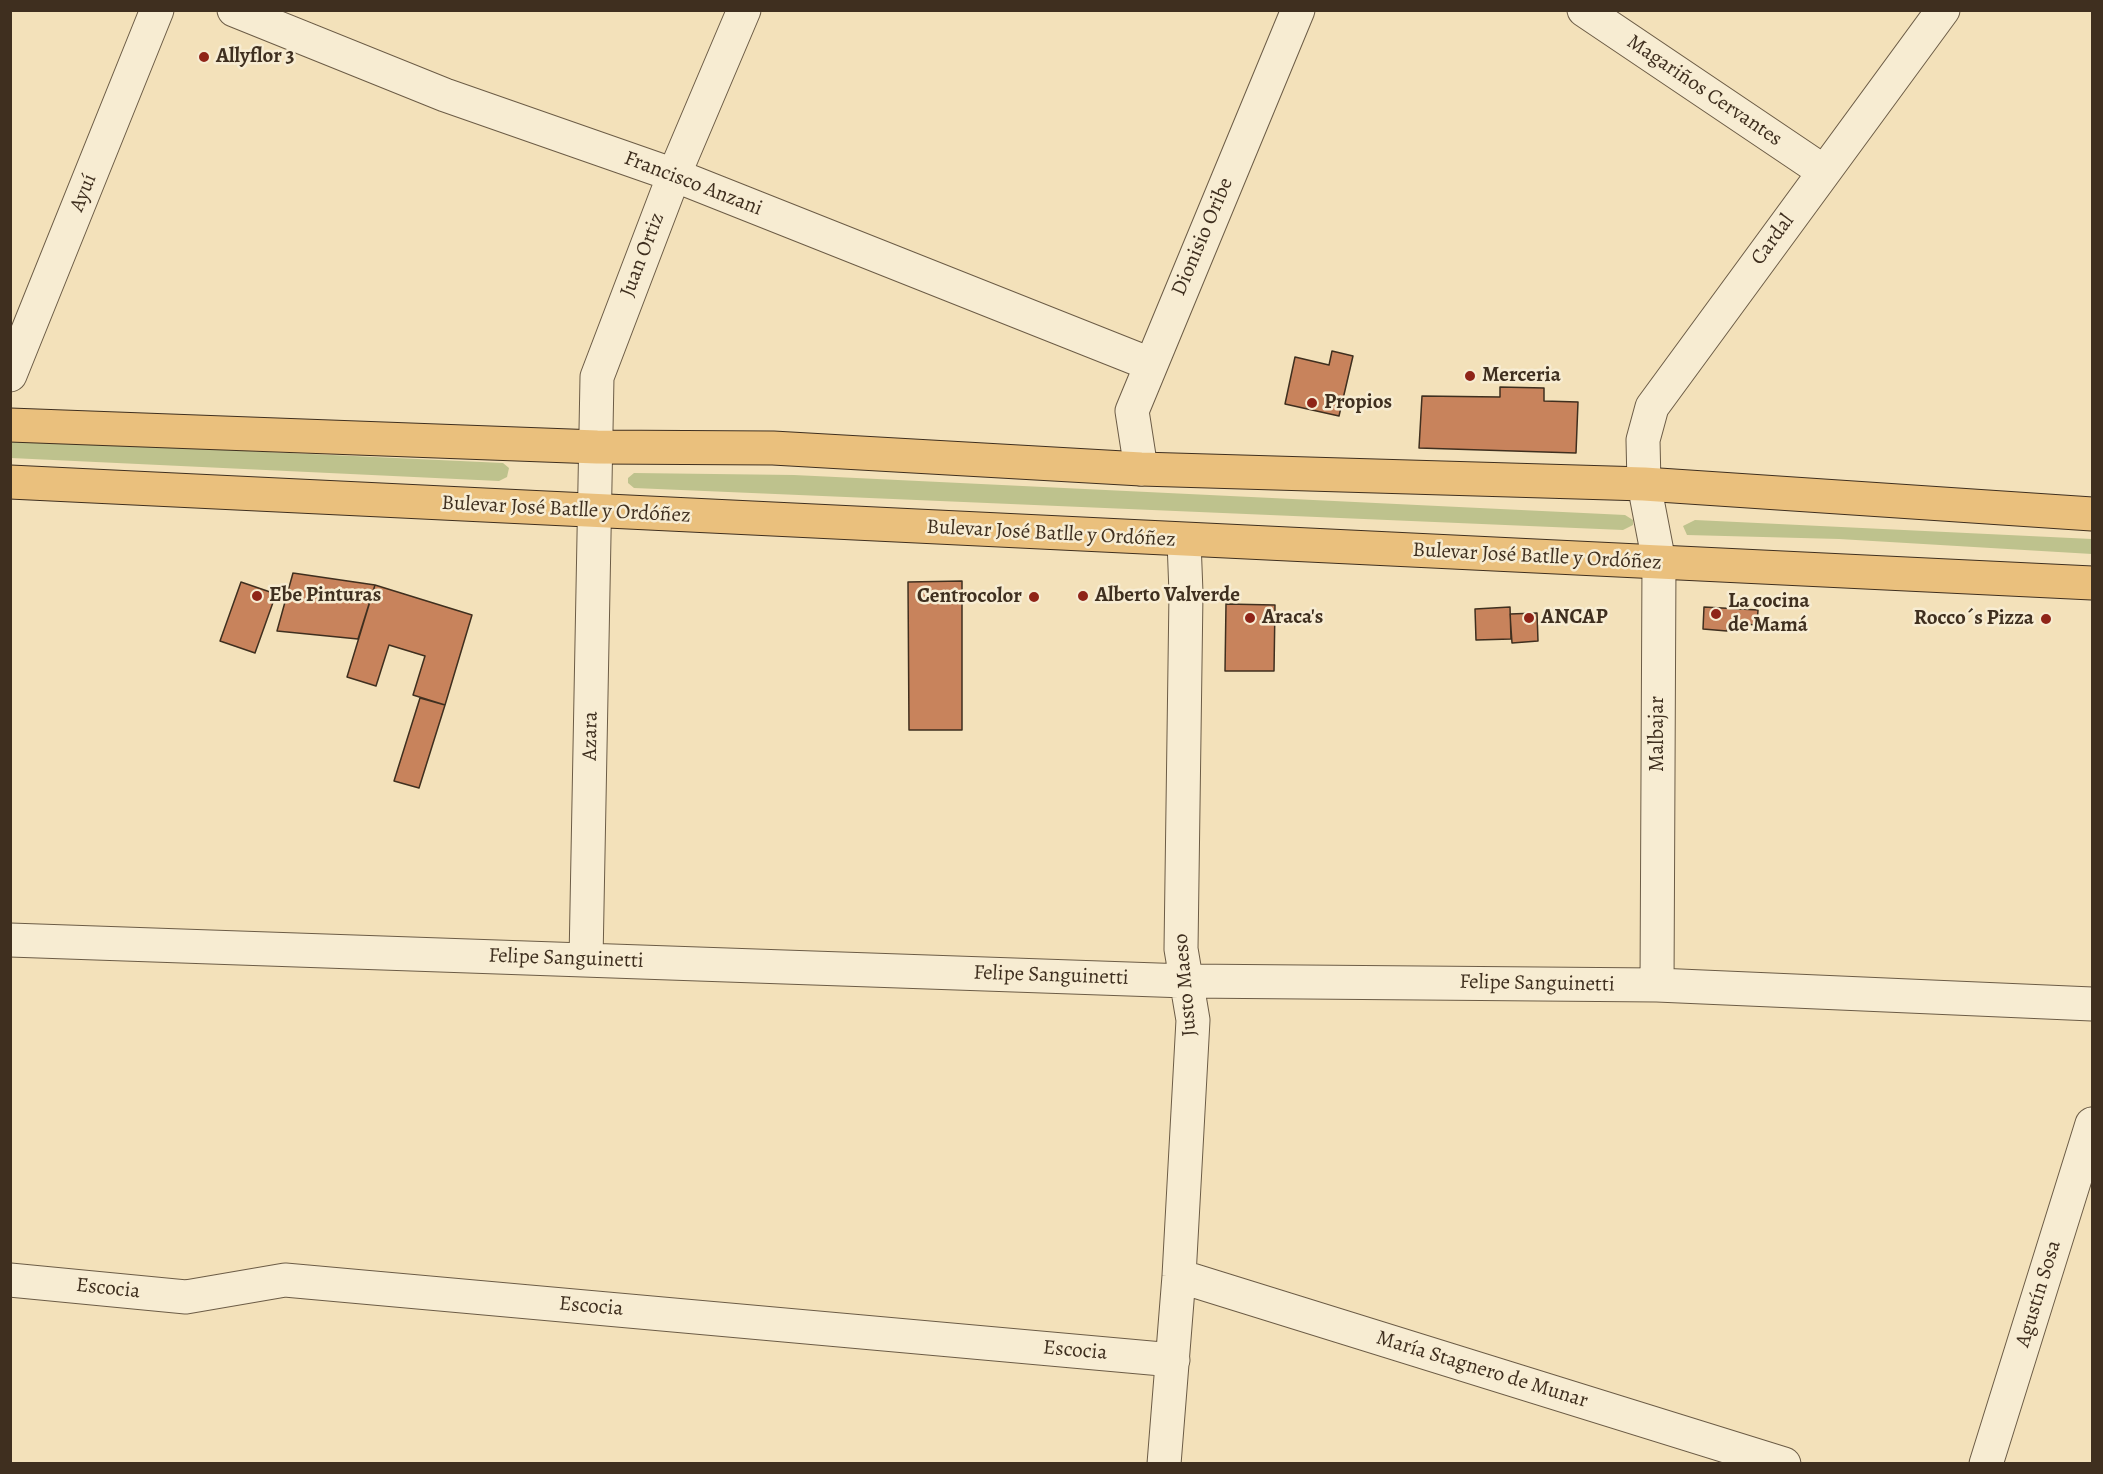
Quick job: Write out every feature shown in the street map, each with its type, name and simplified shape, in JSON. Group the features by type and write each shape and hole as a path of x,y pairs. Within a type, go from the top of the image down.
{"main road":[{"path":"10,425 597,447 773,448 1141,469 1644,484 2092,514"},
{"name":"Bulevar José Batlle y Ordóñez","path":"10,482 1184,541 2092,583"}],"street":[{"name":"Ayuí","path":"10,375 157,10"},
{"name":"Francisco Anzani","path":"234,10 445,95 674,175 1150,364"},
{"name":"Juan Ortiz","path":"595,511 597,377 674,175 744,10"},
{"name":"Dionisio Oribe","path":"1141,469 1132,411 1298,10"},
{"name":"Magariños Cervantes","path":"1584,10 1823,171"},
{"name":"Cardal","path":"1644,484 1643,440 1652,407 1942,10"},
{"name":"Malbajar","path":"1644,484 1659,562 1657,985"},
{"name":"Azara","path":"586,960 595,511"},
{"name":"Justo Maeso","path":"1164,1464 1179,1276 1193,1020 1181,950 1186,593 1184,541"},
{"name":"Felipe Sanguinetti","path":"10,940 1186,981 1657,985 2092,1004"},
{"name":"Agustín Sosa","path":"1986,1464 2092,1124"},
{"name":"María Stagnero de Munar","path":"1179,1276 1784,1464"},
{"name":"Escocia","path":"10,1280 186,1297 285,1280 1173,1360"}],"green space":[{"path":"11,440 503,463 509,468 507,477 499,481 11,458"},
{"path":"634,473 794,475 1625,515 1633,520 1633,525 1623,530 634,488 628,483 628,478"},
{"path":"1695,520 2092,539 2092,554 1839,539 1687,535 1683,526"}],"building":[{"path":"1332,351 1353,356 1339,416 1285,404 1295,357 1329,365"},
{"path":"1500,387 1544,388 1544,401 1578,402 1576,453 1419,448 1422,396 1500,397"},
{"path":"293,573 375,585 358,639 277,631"},
{"path":"962,581 962,730 909,730 908,582"},
{"path":"241,582 276,594 255,653 220,641"},
{"path":"375,585 472,615 445,705 413,695 425,656 389,645 376,686 347,677"},
{"path":"1226,604 1275,605 1274,671 1225,671"},
{"path":"1510,607 1511,639 1476,640 1475,609"},
{"path":"1704,607 1758,610 1757,625 1728,623 1727,631 1703,629"},
{"path":"1537,613 1538,641 1512,643 1510,614"},
{"path":"420,698 445,705 419,788 394,781"}],"place":[{"name":"Allyflor 3","path":"204,57"},
{"name":"Merceria","path":"1470,376"},
{"name":"Propios","path":"1312,403"},
{"name":"Ebe Pinturas","path":"257,596"},
{"name":"Alberto Valverde","path":"1083,596"},
{"name":"Centrocolor","path":"1034,597"},
{"name":"La cocina de Mamá","path":"1716,614"},
{"name":"Araca's","path":"1250,618"},
{"name":"ANCAP","path":"1529,618"},
{"name":"Rocco´s Pizza","path":"2046,619"}]}
